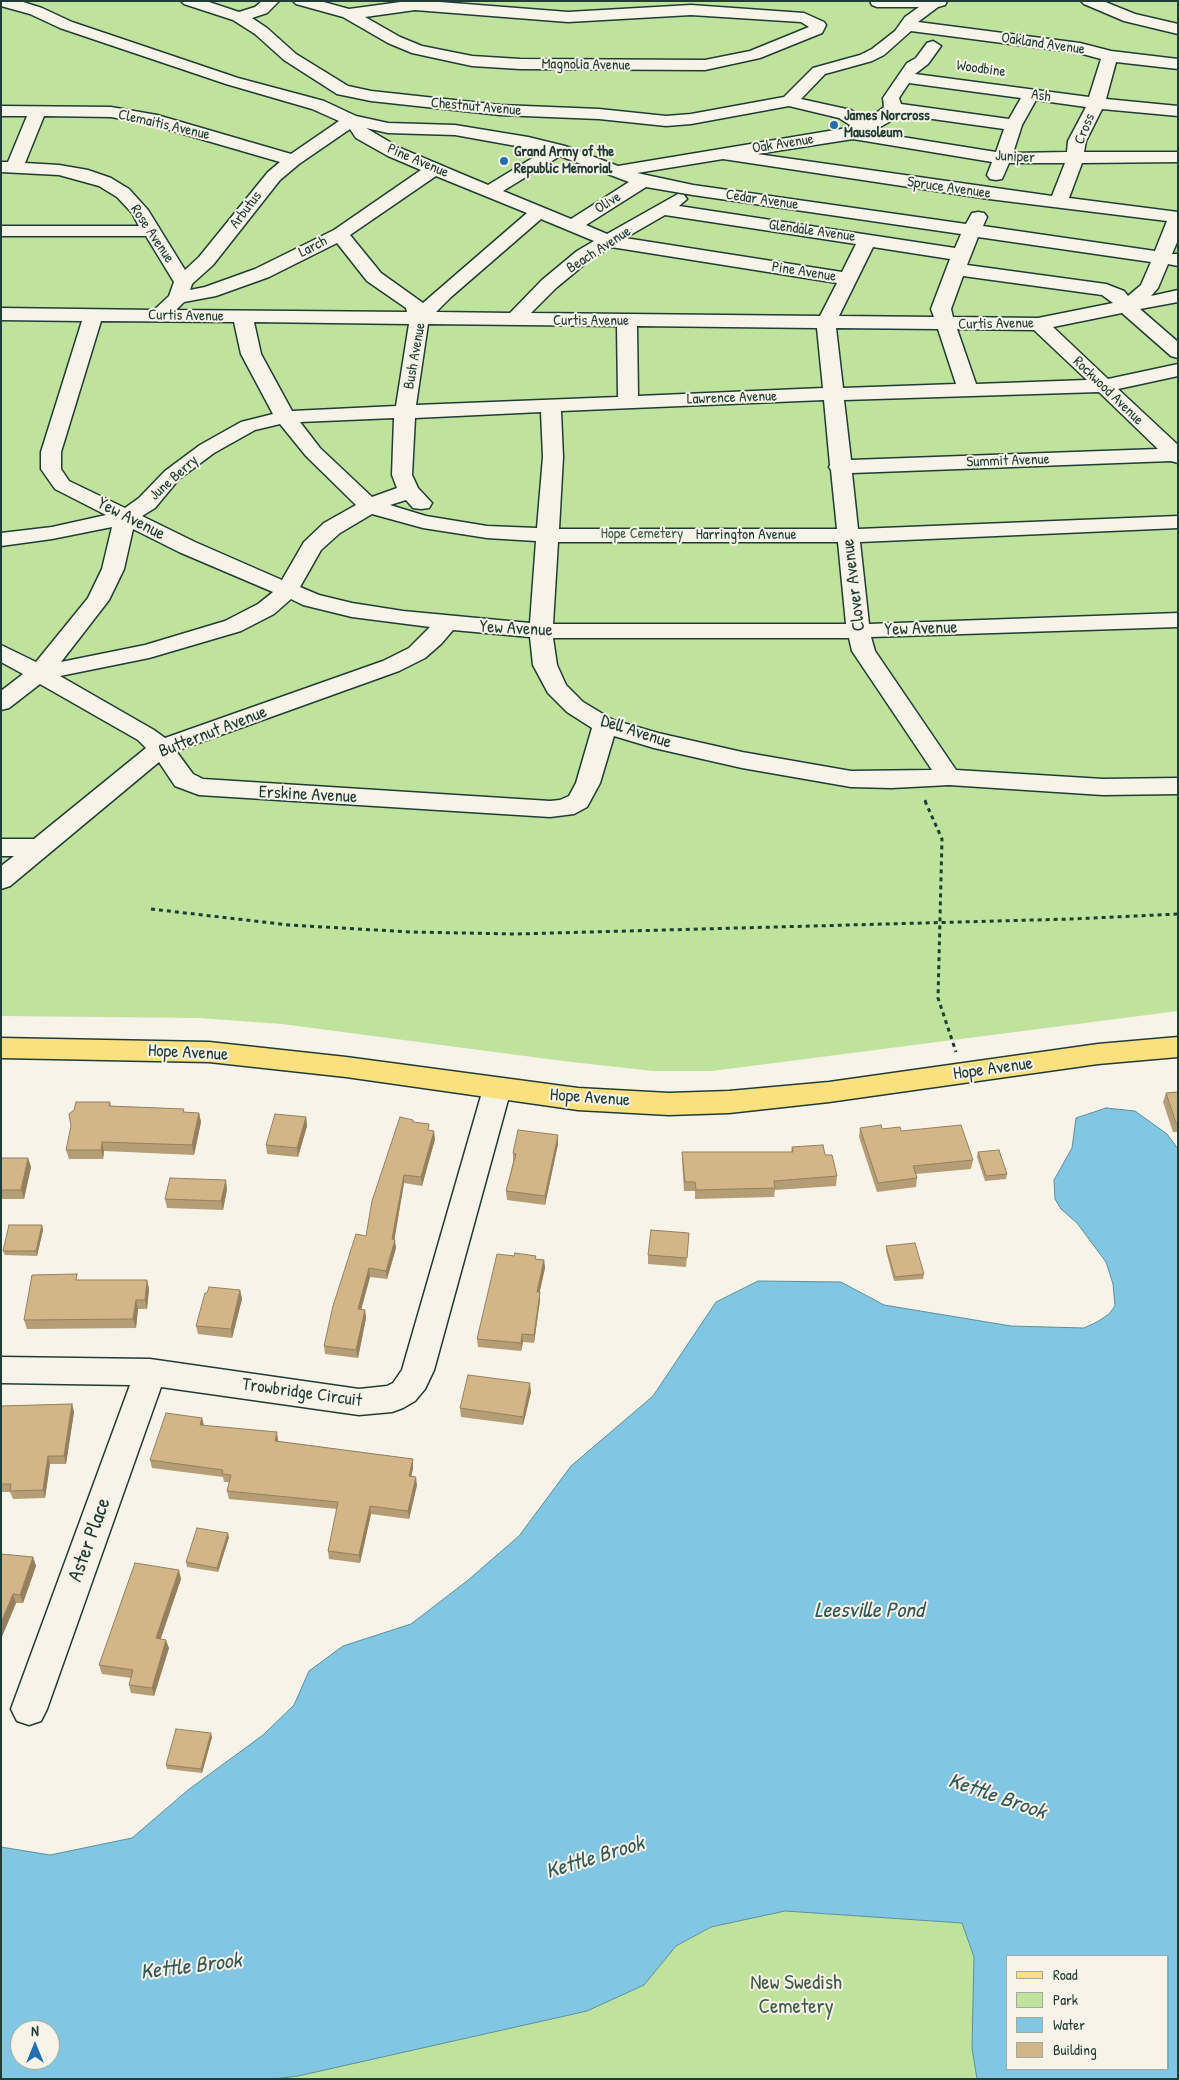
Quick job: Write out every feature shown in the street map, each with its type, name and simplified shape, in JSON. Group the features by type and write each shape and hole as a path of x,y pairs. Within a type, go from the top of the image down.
{"main road":[{"name":"Hope Avenue","path":"1,1048 209,1052 346,1067 578,1099 669,1104 729,1102 829,1092 1098,1054 1178,1047"}],"street":[{"name":"Pine Avenue","path":"2,1 36,11 66,25 232,81 318,105 351,120 362,134 370,140 538,213 573,225 609,242 848,280"},
{"name":"Chestnut Avenue","path":"189,1 239,17 261,31 290,57 343,90 452,106 599,114 666,120 700,118 789,101"},
{"path":"239,17 260,10 271,1"},
{"path":"301,1 349,14"},
{"path":"1089,1 1130,18 1178,29"},
{"path":"875,2 937,2"},
{"path":"875,2 893,7 904,13 909,23"},
{"path":"789,101 819,71 866,58 878,52 909,23 937,2"},
{"name":"Magnolia Avenue","path":"433,4 549,16 691,10 782,15 813,21 818,25 816,30 754,55 705,66 520,64 438,55 394,40 349,14 433,4"},
{"name":"Oakland Avenue","path":"909,23 1080,48 1108,62 1178,64"},
{"path":"891,40 952,49"},
{"path":"933,46 922,61 913,66 904,77 891,98 893,108 1014,125"},
{"name":"Woodbine","path":"922,61 942,64"},
{"path":"1087,66 1108,62"},
{"name":"Cross","path":"1059,202 1075,159 1078,142 1096,103 1095,85 1108,62"},
{"name":"Ash","path":"904,77 1096,103 1178,110"},
{"path":"318,105 343,90"},
{"path":"968,391 941,309 958,262 989,194 1014,125 1031,94"},
{"name":"Juniper","path":"789,101 845,114 855,119 858,131 1002,158 1178,157"},
{"name":"Oak Avenue","path":"618,171 858,131 883,118 893,108"},
{"name":"Clemaitis Avenue","path":"1,111 111,112 151,119 292,160"},
{"path":"8,167 38,111"},
{"name":"Cedar Avenue","path":"351,120 388,128 455,130 559,150 643,181 692,190 971,232 1170,259"},
{"name":"Arbutus","path":"158,316 206,261 260,191 292,160 327,139 351,120"},
{"path":"490,191 559,150"},
{"name":"Spruce Avenuee","path":"721,154 989,194 1178,217"},
{"name":"Rose Avenue","path":"8,167 58,170 82,174 105,182 123,193 139,210 153,232 180,290"},
{"name":"Larch","path":"180,290 209,292 262,273 340,234 435,168"},
{"name":"Olive","path":"573,225 643,181"},
{"name":"Beach Avenue","path":"514,320 549,284 584,256 692,190"},
{"name":"Glendale Avenue","path":"663,209 868,239 958,262 1106,290 1117,295 1126,306 1178,352"},
{"name":"Bush Avenue","path":"409,491 402,476 406,412 419,319 444,293 538,213"},
{"path":"1126,306 1149,288 1170,259 1178,217"},
{"path":"1,231 153,232"},
{"path":"340,234 354,255 374,277 415,305 419,319"},
{"path":"826,323 868,239"},
{"name":"Curtis Avenue","path":"1,314 628,322 1039,324 1178,296"},
{"name":"Yew Avenue","path":"93,316 50,452 51,469 62,485 125,518 312,600 352,610 445,624 541,632 858,631 1178,620"},
{"name":"Harrington Avenue","path":"243,317 251,354 284,417 313,452 369,506 423,522 487,532 548,535 848,536 1178,522"},
{"path":"628,322 626,358 628,403"},
{"name":"Clover Avenue","path":"826,323 834,394 839,467 858,631 864,650 949,777"},
{"name":"Rockwood Avenue","path":"1039,324 1177,456"},
{"name":"Lawrence Avenue","path":"284,417 834,394 1102,386 1178,370"},
{"name":"Dell Avenue","path":"551,406 553,457 541,632 545,665 556,688 575,706 605,725 654,740 722,755 851,779 949,777"},
{"name":"June Berry","path":"1,540 52,533 125,518 146,503 172,476 207,449 248,426 284,417"},
{"name":"Summit Avenue","path":"839,467 1177,456"},
{"path":"40,674 149,652 233,626 266,609 287,590 312,547 332,528 369,506 409,491 452,526"},
{"path":"1,703 40,674 98,600 113,570 125,518"},
{"name":"Butternut Avenue","path":"1,880 161,748 391,666 417,653 433,639 445,624"},
{"name":"Erskine Avenue","path":"1,652 146,735 161,748 184,780 199,787 550,809 564,808 578,801 588,783 605,725"},
{"path":"949,777 1103,787 1153,788 1178,786"},
{"path":"1,847 39,848"},
{"name":"Trowbridge Circuit","path":"1,1370 150,1372 344,1401 376,1402 392,1398 404,1392 414,1380 418,1370 497,1089"},
{"name":"Aster Place","path":"29,1709 150,1372"}],"path":[{"path":"914,779 942,839 943,885 939,922 938,998 952,1039 961,1074"},
{"path":"151,909 288,925 410,932 507,934 1071,919 1178,914"}],"green space":[{"name":"Hope Cemetery","path":"1,1 1178,1 1178,1011 712,1071 653,1071 282,1024 199,1018 1,1016"},
{"name":"New Swedish Cemetery","path":"785,1911 962,1923 974,1957 972,2048 977,2079 273,2079 298,2076 587,2011 644,1985 676,1946 711,1927"}],"water":[{"name":"Leesville Pond","path":"1106,1108 1135,1111 1167,1134 1178,1149 1178,2079 977,2079 972,2048 974,1957 962,1923 785,1911 711,1927 676,1946 644,1985 587,2011 298,2076 273,2079 1,2079 1,1847 50,1855 132,1838 188,1790 263,1735 294,1705 309,1671 343,1646 411,1624 467,1581 519,1536 571,1466 653,1396 716,1302 758,1281 841,1282 884,1305 1011,1326 1084,1328 1097,1322 1109,1314 1115,1306 1113,1284 1106,1262 1077,1223 1061,1209 1055,1199 1054,1180 1072,1148 1076,1118"}],"building":[{"path":"1178,1092 1178,1123 1176,1123 1166,1093"},
{"path":"76,1102 110,1102 109,1106 184,1109 183,1112 199,1113 192,1145 102,1142 101,1150 66,1150 71,1126 69,1114 74,1110"},
{"path":"275,1114 306,1117 297,1148 266,1145"},
{"path":"400,1117 413,1120 413,1122 429,1124 428,1130 434,1131 421,1177 404,1175 392,1239 395,1240 386,1271 369,1268 358,1309 365,1310 356,1350 324,1346 333,1306 356,1234 366,1236 372,1201"},
{"path":"881,1125 882,1129 900,1127 901,1131 961,1125 973,1160 913,1166 917,1178 878,1183 860,1128"},
{"path":"518,1130 558,1135 545,1196 506,1191 516,1154 513,1153"},
{"path":"823,1145 825,1155 832,1155 837,1176 774,1181 775,1188 696,1190 695,1182 685,1182 682,1152 793,1152 792,1147"},
{"path":"999,1150 1007,1174 986,1176 978,1152"},
{"path":"1,1158 28,1158 21,1190 1,1190"},
{"path":"170,1178 226,1180 221,1201 165,1199"},
{"path":"9,1225 42,1225 36,1251 3,1251"},
{"path":"651,1230 689,1233 687,1258 648,1255"},
{"path":"915,1243 924,1274 895,1277 886,1246"},
{"path":"515,1253 536,1256 535,1259 544,1260 537,1292 540,1292 534,1335 522,1334 521,1343 477,1339 497,1254 514,1256"},
{"path":"77,1274 76,1280 147,1280 145,1300 136,1300 133,1319 24,1320 32,1275"},
{"path":"209,1287 240,1290 231,1329 196,1326 205,1293 207,1293"},
{"path":"468,1375 530,1383 523,1417 460,1408"},
{"path":"72,1404 64,1456 48,1456 43,1490 10,1491 11,1484 1,1484 1,1406"},
{"path":"166,1413 202,1418 200,1425 277,1432 275,1441 413,1459 409,1476 416,1477 408,1511 370,1506 359,1555 328,1551 338,1502 227,1491 231,1475 222,1474 223,1470 150,1460"},
{"path":"197,1528 228,1533 217,1568 186,1562"},
{"path":"1,1554 33,1557 20,1595 13,1594 1,1623"},
{"path":"135,1563 179,1570 156,1638 166,1640 152,1688 129,1685 133,1670 99,1665"},
{"path":"176,1729 211,1733 201,1769 166,1765"}],"place":[{"name":"James Norcross Mausoleum","path":"834,125"},
{"name":"Grand Army of the Republic Memorial","path":"504,161"}],"water label":[{"name":"Kettle Brook","path":"997,1797"},
{"name":"Kettle Brook","path":"595,1858"},
{"name":"Kettle Brook","path":"191,1967"}]}
